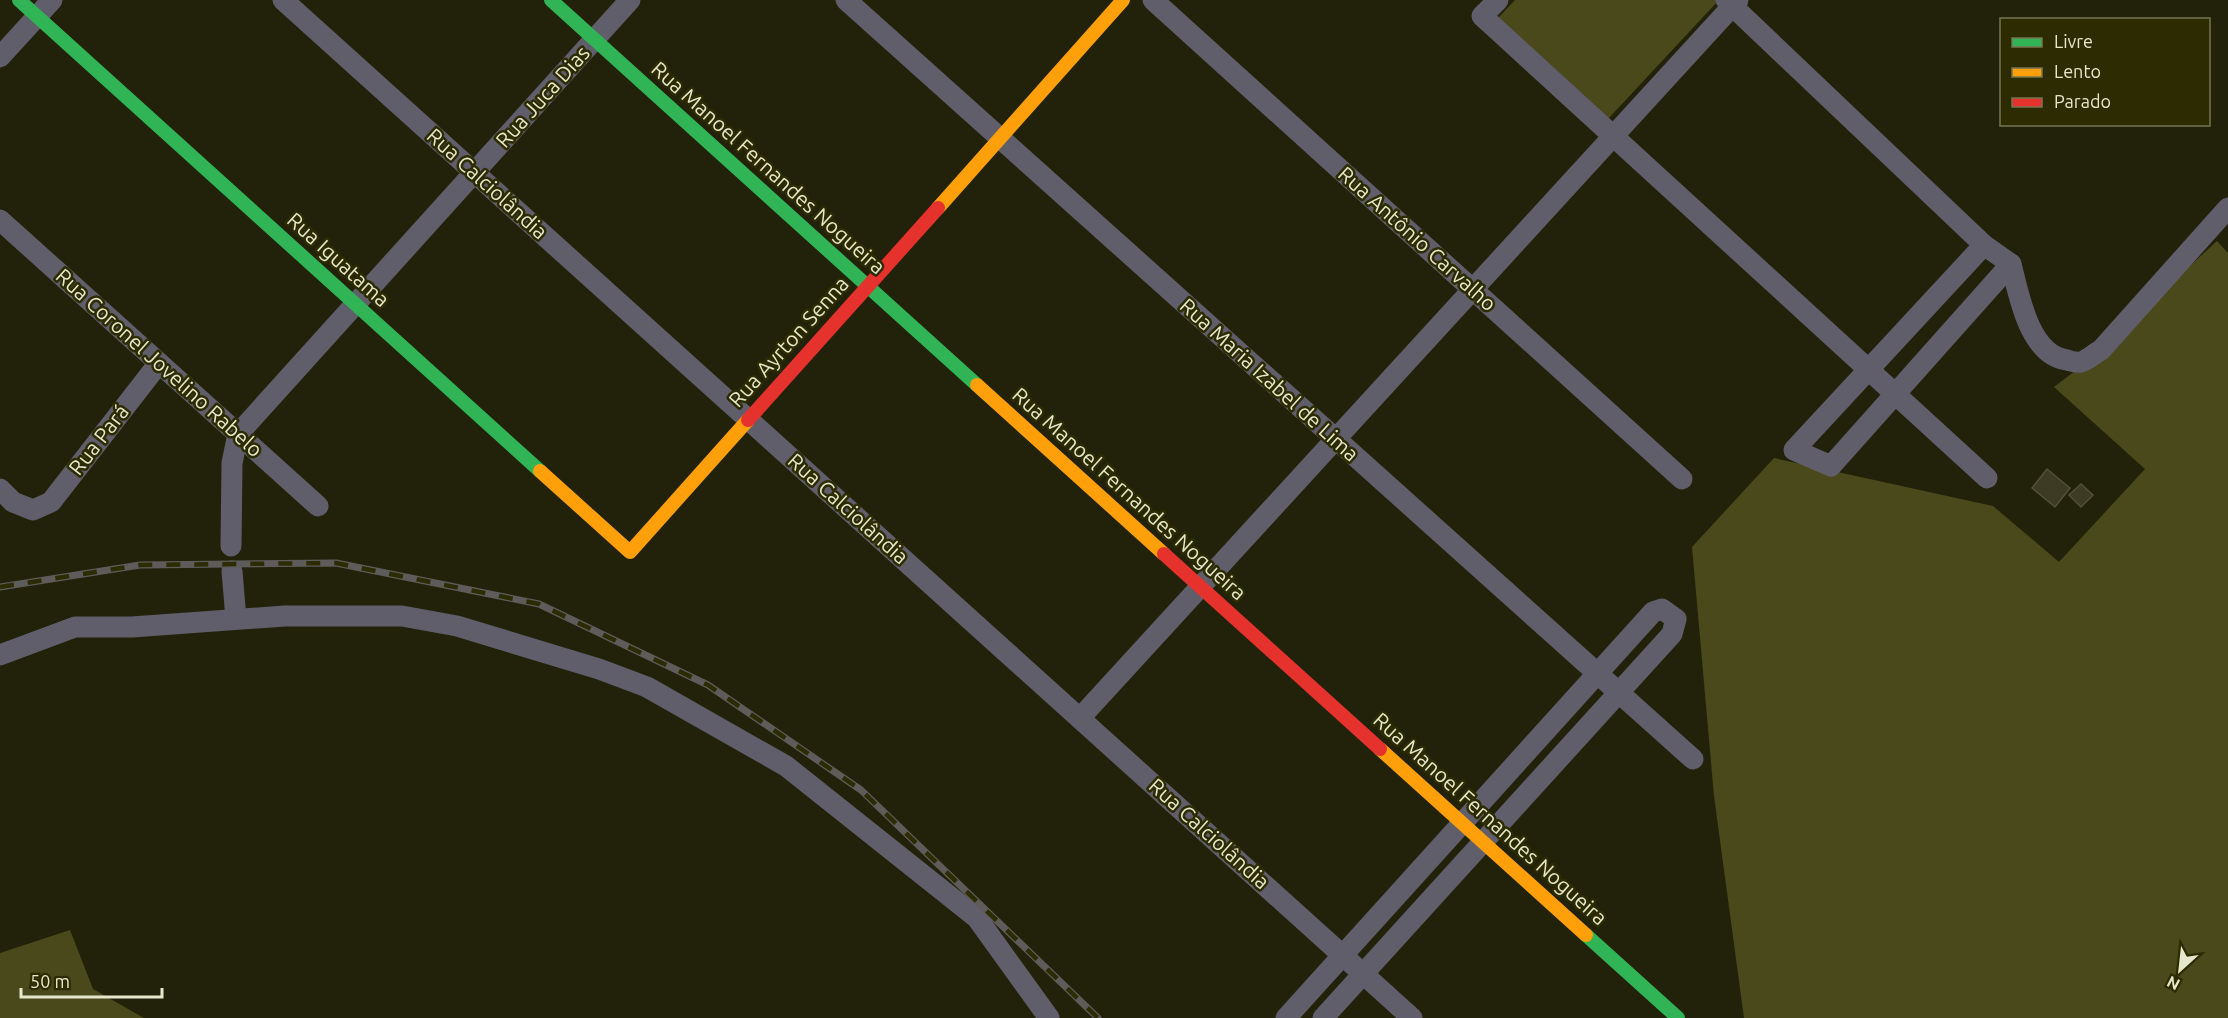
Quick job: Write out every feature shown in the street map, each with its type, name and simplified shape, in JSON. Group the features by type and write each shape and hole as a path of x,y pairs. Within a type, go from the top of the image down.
{"street":[{"name":"Rua Iguatama","path":"19,0 630,552"},
{"path":"0,57 52,0"},
{"name":"Rua Calciolândia","path":"283,0 1412,1018"},
{"name":"Rua Manoel Fernandes Nogueira","path":"551,0 1678,1018"},
{"name":"Rua Juca Dias","path":"238,434 630,0"},
{"name":"Rua Maria Izabel de Lima","path":"846,0 1693,759"},
{"name":"Rua Ayrton Senna","path":"630,552 1123,0"},
{"name":"Rua Antônio Carvalho","path":"1153,0 1682,479"},
{"path":"1498,0 1482,16 1987,478"},
{"path":"1080,718 1473,290 1732,2 1984,245 2012,264 2020,296 2035,336 2047,351 2060,360 2080,362 2102,350 2228,208"},
{"name":"Rua Coronel Jovelino Rabelo","path":"0,220 318,506"},
{"path":"1984,245 1794,450 1831,466 2012,264"},
{"name":"Rua Pará","path":"0,489 13,502 33,510 51,502 159,363"},
{"path":"231,546 232,463 238,434"},
{"path":"232,571 236,619"},
{"path":"1286,1018 1653,612 1662,609 1676,619 1672,634 1323,1018"},
{"path":"0,655 75,627 132,627 236,619 402,615 457,626 524,645 647,687 786,766 913,865 977,918 1049,1018"}],"shaded area":[{"path":"1515,0 1718,1 1608,119 1498,18"},
{"path":"2217,241 2228,253 2228,1018 1744,1018 1714,796 1692,547 1774,458 1993,506 2059,562 2145,469 2054,387 2109,345 2145,307"},
{"path":"70,930 93,989 144,1018 0,1018 0,953"}],"building":[{"path":"2047,469 2070,488 2055,507 2032,488"},
{"path":"2081,484 2093,495 2081,507 2069,495"}],"railway":[{"path":"0,587 140,565 336,563 539,604 708,685 861,790 1098,1018"}],"traffic: fast":[{"path":"19,0 540,471"},
{"path":"551,0 977,385"},
{"path":"1586,935 1678,1018"}],"traffic: slow":[{"path":"938,208 1123,0"},
{"path":"977,385 1164,554"},
{"path":"540,471 630,552 748,420"},
{"path":"1380,749 1586,935"}],"traffic: jam":[{"path":"748,420 938,208"},
{"path":"1164,554 1380,749"}]}
